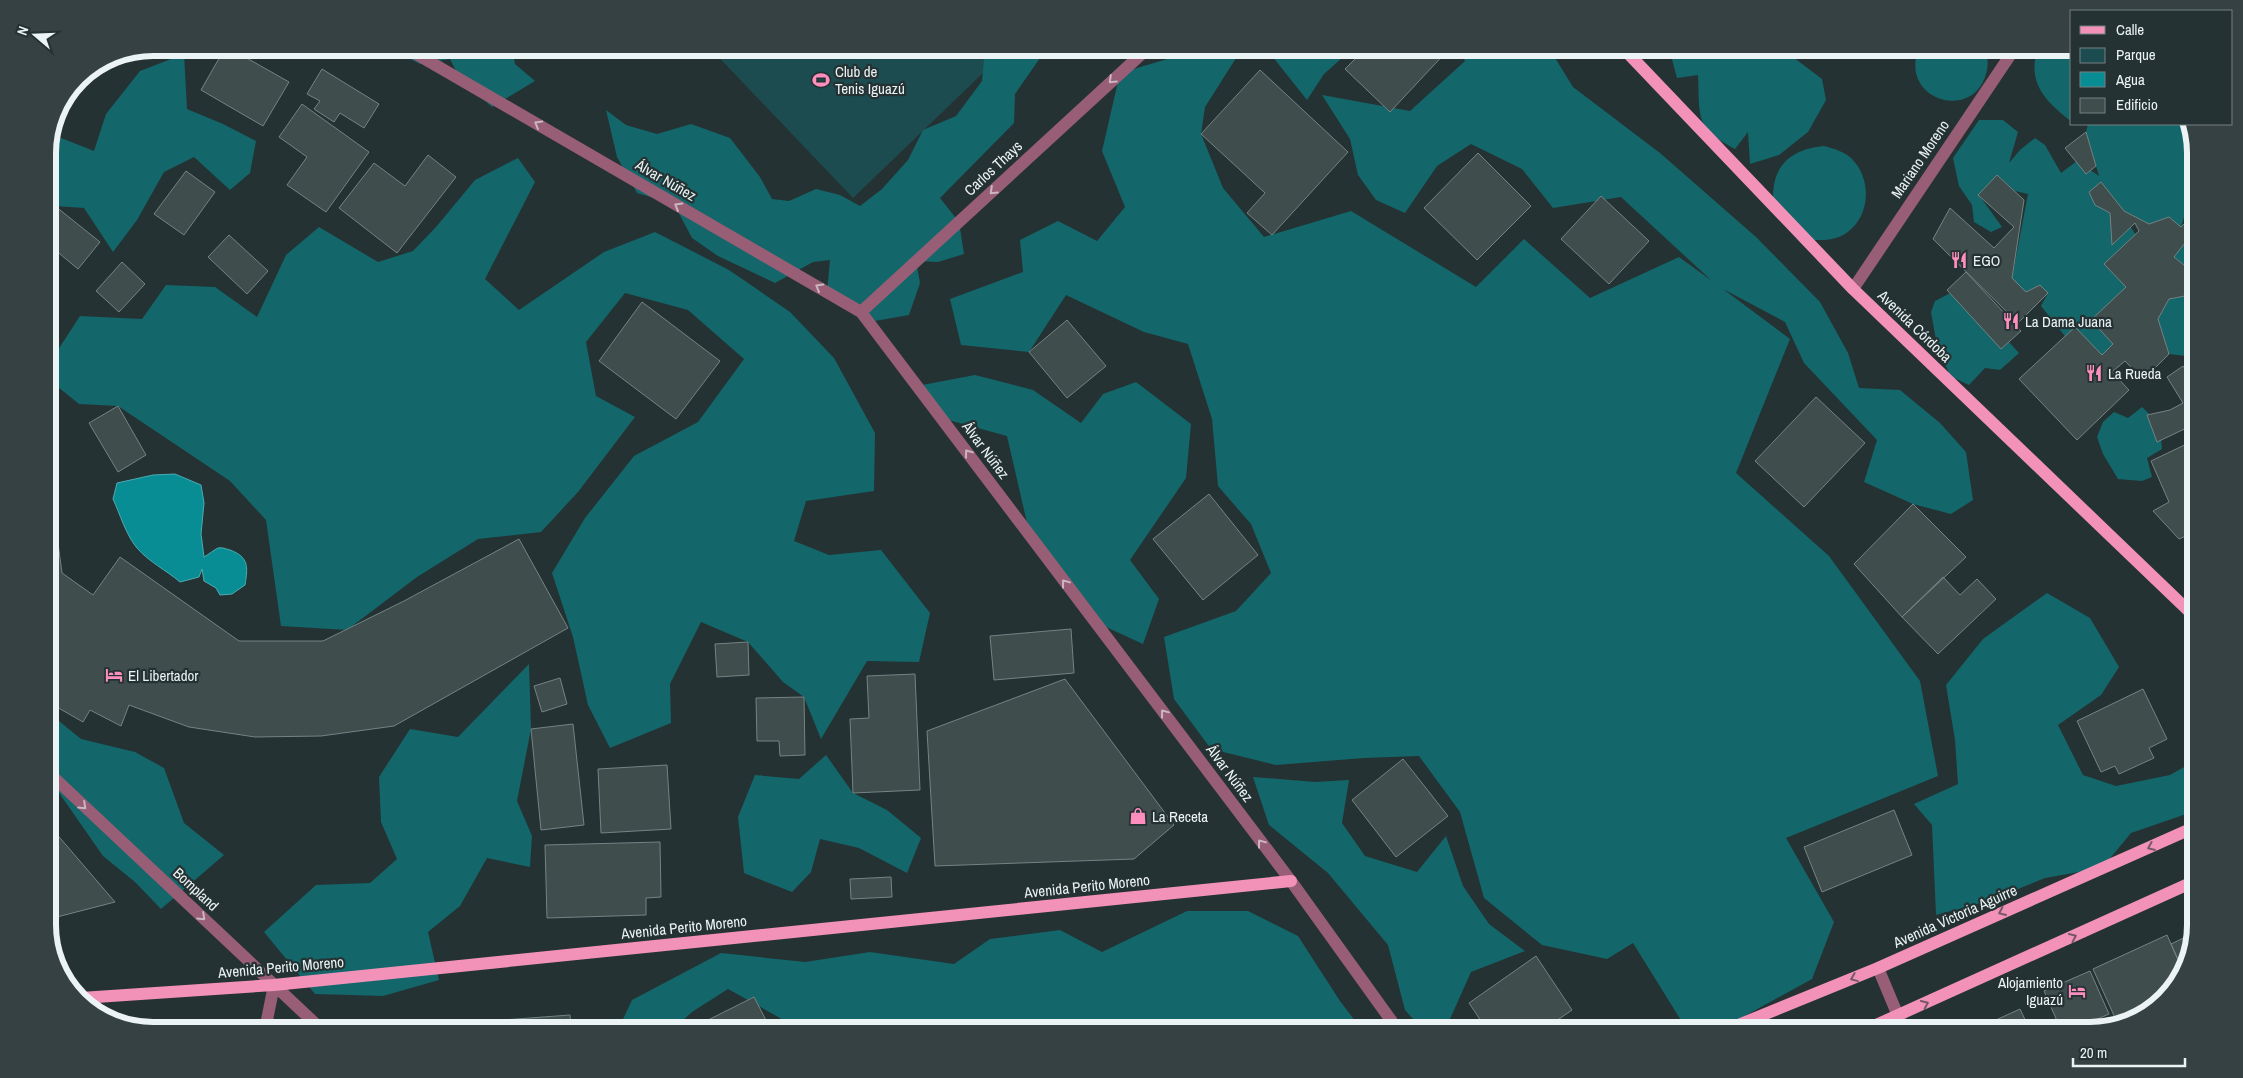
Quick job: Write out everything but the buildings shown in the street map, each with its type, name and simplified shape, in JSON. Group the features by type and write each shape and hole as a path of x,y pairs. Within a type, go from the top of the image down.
{"main road":[{"name":"Avenida Córdoba","path":"1631,56 1853,289 2187,609"},
{"name":"Avenida Victoria Aguirre","path":"1746,1022 1878,968 2187,831"},
{"name":"Avenida Perito Moreno","path":"89,997 274,985 1291,882"},
{"path":"1886,1022 2187,886"}],"street":[{"name":"Álvar Núñez","path":"420,56 861,312 1291,882 1392,1022"},
{"name":"Carlos Thays","path":"861,312 1139,56"},
{"name":"Mariano Moreno","path":"1853,289 2010,56"},
{"name":"Bompland","path":"56,780 313,1022"},
{"path":"1878,968 1901,1022"},
{"path":"267,1022 274,985"}],"green space":[{"path":"718,56 1001,56 853,198"}],"shaded area":[{"path":"179,56 184,56 187,109 223,124 256,141 250,173 230,190 194,157 164,172 137,220 113,252 84,208 56,206 56,146 57,140 61,138 94,151 106,114 140,71"},
{"path":"404,56 514,56 515,64 535,81 492,107 460,79 450,59 420,64"},
{"path":"984,56 1038,56 1040,58 1015,94 1014,123 940,198 959,222 964,254 938,262 916,261 920,283 909,315 869,322 827,292 830,260 813,262 775,283 718,256 692,238 674,204 637,193 617,157 606,110 626,125 657,134 691,124 730,138 760,177 772,199 789,201 816,189 840,195 860,206 882,189 908,160 923,130 956,116 982,81"},
{"path":"1178,56 1237,56 1205,107 1201,134 1223,188 1264,237 1351,211 1476,287 1524,239 1590,298 1679,257 1712,281 1621,197 1553,208 1522,169 1471,144 1437,166 1405,213 1376,200 1358,175 1350,139 1322,95 1410,111 1465,61 1462,56 1554,56 1573,87 1660,153 1756,237 1820,302 1848,353 1859,388 1900,390 1940,423 1966,452 1973,500 1951,514 1913,504 1864,482 1877,440 1804,363 1785,322 1723,289 1790,339 1736,473 1829,556 1920,681 1938,776 1786,838 1834,922 1812,979 1734,1022 1682,1022 1633,943 1607,959 1542,945 1484,898 1460,812 1419,756 1276,765 1211,749 1174,699 1164,637 1236,611 1271,573 1251,524 1218,486 1212,419 1188,344 1144,332 1066,295 1029,352 961,345 950,299 1023,272 1020,240 1058,221 1097,241 1125,207 1102,151 1120,73"},
{"path":"1272,56 1344,56 1324,74 1307,100"},
{"path":"1671,56 1792,56 1822,79 1826,100 1808,132 1779,155 1750,164 1748,132 1735,149 1712,134 1702,120 1698,75 1677,78"},
{"path":"1917,56 1987,56 1988,67 1978,89 1967,98 1953,101 1939,98 1927,92 1919,80 1915,66"},
{"path":"2036,56 2070,56 2070,120 2054,107 2041,91 2035,72"},
{"path":"1979,120 2003,120 2018,132 2009,163 2020,150 2035,138 2045,145 2061,173 2077,161 2099,176 2086,132 2088,125 2183,125 2187,146 2187,208 2181,227 2169,217 2149,224 2124,211 2101,183 2104,210 2127,222 2141,242 2129,267 2119,346 2109,358 2072,345 2041,306 2048,293 2040,286 2026,292 2012,278 2028,194 2015,191 1997,175 1979,195 2002,227 1991,232 1974,222 1972,205 1959,186 1953,158"},
{"path":"1824,146 1846,154 1859,168 1866,190 1865,201 1863,212 1849,231 1832,239 1809,240 1777,212 1773,202 1774,185 1780,168 1792,156 1807,149"},
{"path":"518,158 535,182 485,279 519,310 604,252 655,232 729,270 790,312 834,358 875,433 874,491 806,501 794,541 829,555 881,550 930,613 919,662 867,661 821,739 804,697 783,682 748,642 701,622 670,684 671,723 610,748 588,705 573,637 552,573 585,518 634,456 698,422 744,359 688,310 625,293 586,342 596,396 635,417 578,492 541,532 478,539 417,577 347,630 281,626 266,520 230,481 118,406 79,404 56,385 56,353 80,316 142,319 166,285 215,287 257,317 286,255 319,227 378,262 413,251 436,227 475,180"},
{"path":"2187,240 2187,268 2174,257"},
{"path":"1960,288 2019,353 2000,370 1985,368 1969,385 1950,376 1936,340 1931,312 1935,301"},
{"path":"2187,296 2187,356 2169,354 2158,319 2169,299"},
{"path":"975,375 1033,390 1081,423 1103,394 1136,382 1191,424 1186,478 1130,560 1159,599 1143,644 1095,622 1030,536 1007,436 941,418 917,386"},
{"path":"2142,407 2160,424 2162,449 2147,458 2152,477 2142,481 2118,479 2103,454 2097,437 2103,422 2114,412 2128,418"},
{"path":"2047,593 2090,618 2119,667 2101,695 2058,725 2083,775 2116,786 2170,775 2187,765 2187,814 2131,833 2102,868 2045,878 1989,901 1936,915 1932,825 1914,804 1958,784 1955,740 1946,685 1983,639"},
{"path":"529,664 531,729 517,801 532,836 530,867 487,858 460,906 428,932 439,980 383,996 315,994 264,932 316,885 370,883 397,859 381,822 379,777 410,729 458,737"},
{"path":"56,719 81,739 135,752 164,768 184,823 224,855 161,909 135,882 103,856 56,788"},
{"path":"826,755 853,793 887,810 921,838 907,873 859,848 820,839 811,872 792,892 744,873 738,817 755,775 799,779"},
{"path":"1253,777 1315,782 1349,780 1342,823 1365,856 1417,872 1446,836 1463,886 1489,924 1525,951 1471,972 1450,1019 1454,1022 1416,1022 1405,1010 1388,945 1328,873 1269,825"},
{"path":"1187,911 1248,911 1298,936 1356,1022 784,1022 780,1018 728,989 692,1012 681,1022 622,1022 632,1000 721,953 805,962 870,952 954,964 990,939 1060,930 1102,952"}],"water":[{"path":"175,474 201,485 204,503 201,534 204,557 221,548 241,556 246,563 245,585 232,594 220,595 216,588 204,581 202,569 199,577 180,582 142,553 126,531 113,499 117,483 153,475"}],"place":[{"name":"Club de Tenis Iguazú","path":"821,80"},
{"name":"EGO","path":"1959,260"},
{"name":"La Dama Juana","path":"2011,321"},
{"name":"La Rueda","path":"2094,373"},
{"name":"El Libertador","path":"114,675"},
{"name":"La Receta","path":"1138,816"},
{"name":"Alojamiento Iguazú","path":"2077,991"}]}
